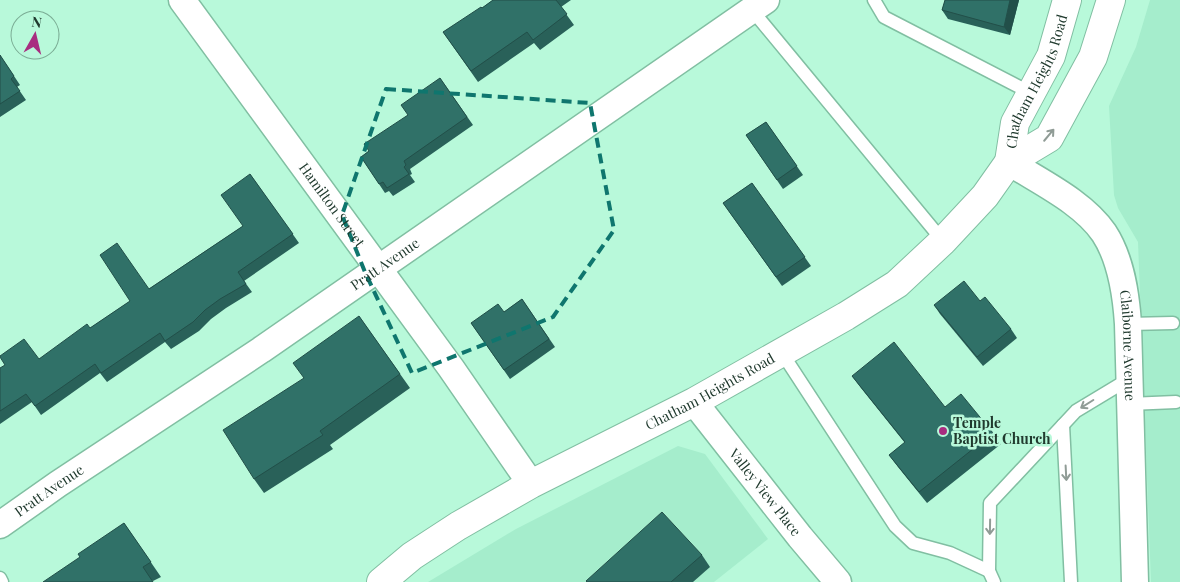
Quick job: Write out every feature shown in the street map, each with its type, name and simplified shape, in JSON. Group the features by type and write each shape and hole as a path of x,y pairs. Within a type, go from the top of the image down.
{"main road":[{"name":"Chatham Heights Road","path":"1009,162 1015,123 1051,56 1067,0"},
{"name":"Chatham Heights Road","path":"382,582 412,556 458,526 531,484 694,402 846,316 897,284 943,241 985,196 1009,162 1049,138 1093,57 1111,0"}],"street":[{"name":"Hamilton Street","path":"182,0 378,268 531,484"},
{"name":"Pratt Avenue","path":"0,525 58,484 261,350 759,5"},
{"name":"Claiborne Avenue","path":"1009,162 1080,208 1103,232 1113,252 1123,281 1128,324 1134,582"},
{"name":"Valley View Place","path":"694,402 800,537 838,582"}],"lane":[{"path":"874,0 884,17 1031,93"},
{"path":"759,5 943,241"},
{"path":"1128,324 1172,323"},
{"path":"782,353 895,526 913,543 950,553 991,576"},
{"path":"991,576 990,503 1076,411 1129,391 1176,402"},
{"path":"1064,424 1071,582"},
{"path":"0,578 2,582"}],"highlighted area":[{"path":"386,89 590,103 614,230 553,317 412,373 365,272 342,215"}],"shaded area":[{"path":"1150,0 1180,0 1180,582 1151,582 1138,242 1118,208 1114,195 1109,106 1136,47"},
{"path":"678,446 705,454 768,539 714,582 428,582 516,529"}],"building":[{"path":"493,0 556,0 567,14 533,40 527,32 471,71 443,32"},
{"path":"945,0 1010,0 1004,27 942,10"},
{"path":"0,55 14,76 11,79 20,91 0,104"},
{"path":"440,78 467,117 404,161 406,165 404,167 409,174 387,188 383,182 379,184 361,157 369,151 364,144 408,115 401,105"},
{"path":"766,122 797,166 777,180 746,135"},
{"path":"250,174 293,234 238,272 246,284 220,299 193,322 165,341 160,333 101,373 95,364 35,406 26,394 0,411 0,368 5,365 0,356 24,339 39,359 87,324 90,328 130,301 100,255 117,243 149,289 243,226 221,195"},
{"path":"752,183 805,257 776,277 723,203"},
{"path":"964,281 980,301 985,297 1011,329 977,357 934,305"},
{"path":"522,299 549,339 504,370 471,323 498,304 504,312"},
{"path":"359,316 400,374 320,431 323,435 254,479 223,430 304,378 293,363"},
{"name":"Temple Baptist Church","path":"894,342 945,407 961,394 993,433 919,492 889,455 905,442 852,376"},
{"path":"662,512 702,555 671,582 586,581"},
{"path":"124,523 151,562 143,567 153,582 43,582 80,557 78,554"}],"place":[{"name":"Temple Baptist Church","path":"943,431"}]}
